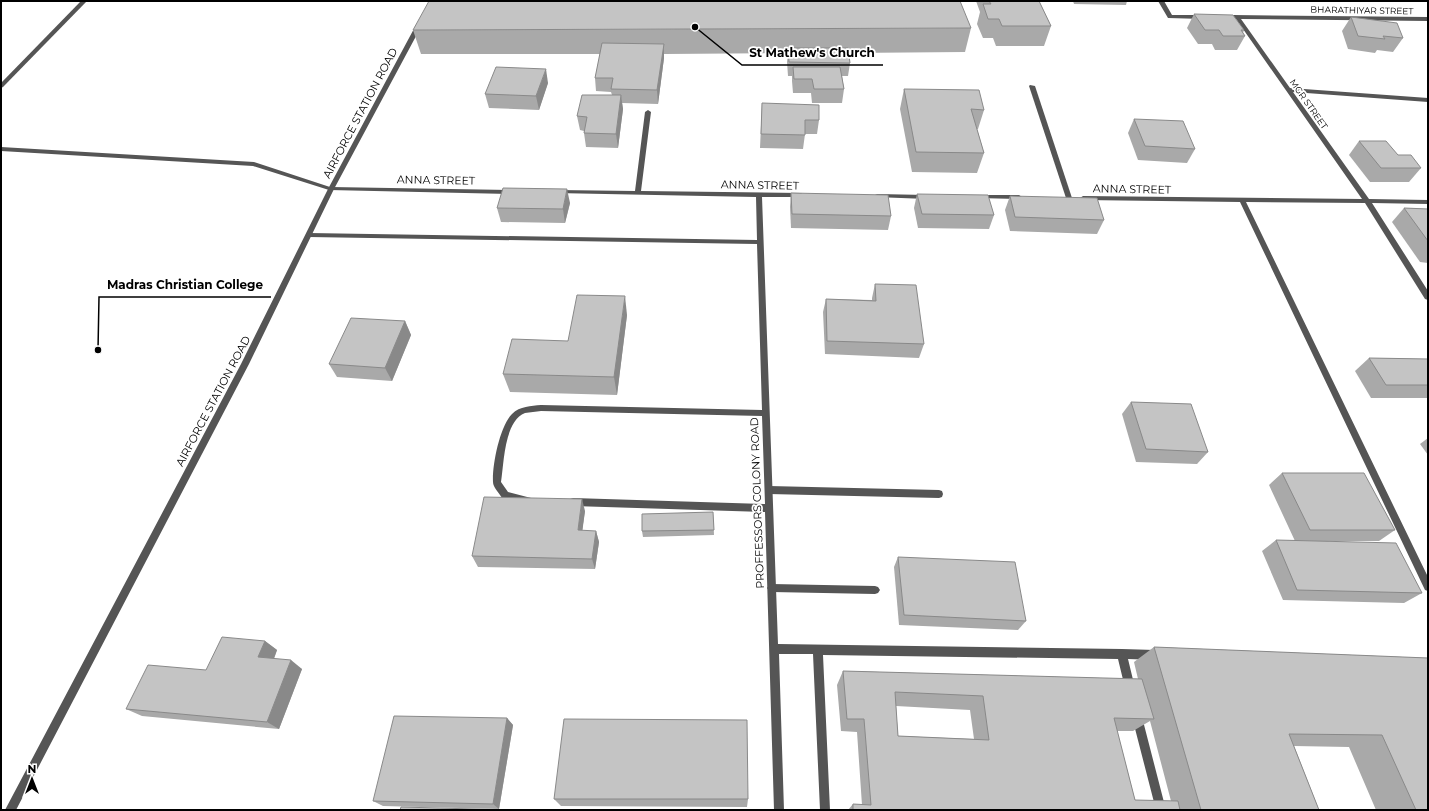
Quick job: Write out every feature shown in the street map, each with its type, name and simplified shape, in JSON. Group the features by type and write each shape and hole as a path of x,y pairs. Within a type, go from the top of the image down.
{"street":[{"path":"1,86 84,1"},
{"path":"1161,1 1170,17 1207,17"},
{"name":"AIRFORCE STATION ROAD","path":"10,810 245,364 331,189 424,15"},
{"name":"BHARATHIYAR STREET","path":"1229,17 1428,19"},
{"name":"MGR STREET","path":"1236,17 1367,201 1428,297"},
{"path":"1032,86 1069,198"},
{"path":"1289,90 1428,100"},
{"path":"638,193 648,112"},
{"name":"ANNA STREET","path":"1,149 254,164 331,189 520,192"},
{"name":"ANNA STREET","path":"552,192 807,195"},
{"name":"PROFFESSORS COLONY ROAD","path":"759,195 779,810"},
{"path":"870,196 934,197"},
{"path":"974,197 1029,198"},
{"name":"ANNA STREET","path":"1061,198 1428,202"},
{"path":"1242,200 1428,587"},
{"path":"309,235 760,242"},
{"path":"533,501 505,495 497,483 502,448 508,423 521,412 541,408 766,414"},
{"path":"769,490 938,494"},
{"path":"564,502 769,508"},
{"path":"772,588 875,590"},
{"path":"774,649 1161,655"},
{"path":"818,649 825,810"},
{"path":"1122,654 1160,810"}],"building":[{"path":"429,1 960,1 971,28 413,30"},
{"path":"989,1 1039,1 1051,26 1002,26 999,19 988,19 983,4 991,4"},
{"path":"1194,14 1233,15 1244,30 1241,30 1245,36 1223,36 1219,30 1205,30"},
{"path":"1351,17 1397,23 1403,38 1383,36 1385,39 1358,36"},
{"path":"602,43 664,44 657,90 611,89 613,78 595,78"},
{"path":"788,48 848,48 850,63 789,62"},
{"path":"496,67 546,69 536,96 485,94"},
{"path":"793,67 840,67 844,89 814,89 812,79 794,79"},
{"path":"904,89 979,90 984,110 971,109 984,153 916,152"},
{"path":"582,95 621,95 616,134 584,133 587,117 577,116"},
{"path":"762,103 819,105 819,120 805,120 805,135 761,134"},
{"path":"1134,119 1183,121 1195,149 1145,146"},
{"path":"1359,141 1386,141 1398,155 1411,155 1421,168 1381,168"},
{"path":"503,188 567,189 563,209 497,208"},
{"path":"791,193 888,195 891,216 792,214"},
{"path":"917,194 988,195 994,215 922,214"},
{"path":"1010,196 1097,198 1104,220 1015,217"},
{"path":"1404,208 1428,209 1428,241"},
{"path":"875,284 916,285 924,344 827,341 826,299 876,301"},
{"path":"577,295 625,296 614,377 503,374 512,339 568,341"},
{"path":"351,318 405,321 385,368 329,364"},
{"path":"1369,358 1428,359 1428,385 1386,385"},
{"path":"1131,402 1191,404 1208,452 1146,449"},
{"path":"1282,473 1364,473 1395,530 1310,530"},
{"path":"484,497 582,499 578,530 596,531 592,559 472,556"},
{"path":"713,512 714,530 642,531 642,514"},
{"path":"1276,540 1396,543 1422,593 1297,590"},
{"path":"898,557 1015,562 1026,621 904,615"},
{"path":"222,637 265,641 258,657 291,660 267,722 126,709 148,665 206,670"},
{"path":"1154,647 1428,658 1428,810 1416,810 1382,735 1289,734 1319,810 1201,810"},
{"path":"843,671 1142,679 1154,719 1114,718 1135,800 1178,801 1180,810 853,810 853,804 871,805 864,719 847,719","holes":["895,692 983,696 989,740 898,736"]},
{"path":"394,716 507,718 493,804 373,801"},
{"path":"564,719 747,720 748,799 554,799"},
{"path":"401,807 511,810 400,810"}],"place":[{"name":"St Mathew's Church","path":"695,27"},
{"name":"Madras Christian College","path":"98,350"}]}
